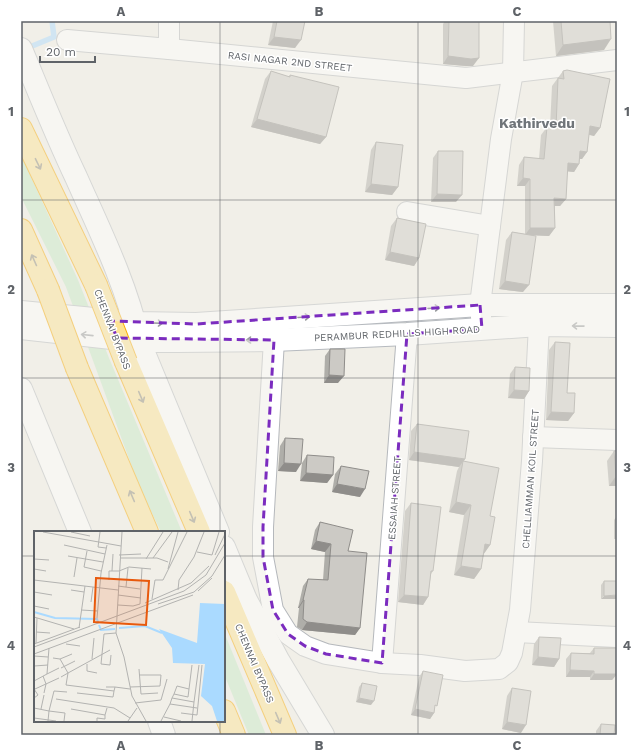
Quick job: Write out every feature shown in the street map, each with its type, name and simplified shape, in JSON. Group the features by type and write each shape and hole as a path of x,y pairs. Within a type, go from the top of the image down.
{"highway":[{"name":"CHENNAI BYPASS","path":"21,129 96,285 126,362 198,531"},
{"path":"21,230 48,290 77,368 147,531"},
{"name":"CHENNAI BYPASS","path":"225,594 285,735"},
{"path":"225,713 234,735"}],"main road":[{"path":"21,49 68,161 119,273 137,332 218,531"},
{"path":"21,328 137,332 196,324 480,305 617,305"},
{"path":"21,312 137,332"},
{"name":"PERAMBUR REDHILLS HIGH ROAD","path":"137,332 176,341 274,340 407,334 539,325 617,326"},
{"path":"21,389 80,531"},
{"path":"225,549 246,600 274,653 323,735"},
{"path":"159,722 164,735"}],"street":[{"path":"169,21 169,49"},
{"path":"482,329 480,305 501,139 513,72 514,21"},
{"name":"RASI NAGAR 2ND STREET","path":"68,40 466,78 617,60"},
{"path":"407,212 490,226"},
{"name":"CHELLIAMMAN KOIL STREET","path":"274,340 263,527 263,557 273,610 288,634 305,646 326,654 382,663 420,665 466,671 499,668 508,662 512,654 520,610 533,437 539,325"},
{"name":"ESSAIAH STREET","path":"382,663 407,334"},
{"path":"533,437 617,440"},
{"path":"516,632 617,637"}],"highlighted area":[{"path":"480,305 482,329 407,334 382,663 326,654 305,646 288,634 273,610 263,557 263,527 274,340 117,338 110,321 196,324"}],"green space":[{"path":"21,155 78,280 182,531 161,531 139,486 66,287 21,197"},
{"path":"225,634 266,735 249,735 225,676"}],"building":[{"path":"277,21 305,21 301,40 274,37"},
{"path":"449,21 479,21 479,58 471,59 448,56"},
{"path":"561,21 610,21 611,39 563,45"},
{"path":"567,70 610,79 600,128 590,126 587,152 580,151 579,164 568,163 566,199 554,198 555,228 530,228 530,179 523,178 524,157 544,159 547,127 556,128 558,78 564,79 563,71"},
{"path":"271,71 290,77 290,75 339,87 326,137 257,119"},
{"path":"376,142 403,145 398,187 371,184"},
{"path":"438,151 463,151 462,195 437,194"},
{"path":"397,218 426,224 419,258 390,252"},
{"path":"512,232 536,236 529,285 505,281"},
{"path":"555,342 570,343 567,393 575,393 574,413 551,412"},
{"path":"330,349 345,349 344,376 329,375"},
{"path":"515,367 530,368 529,391 514,390"},
{"path":"417,424 469,431 465,459 414,452"},
{"path":"285,438 303,439 301,464 284,463"},
{"path":"614,451 617,451 617,476 616,476"},
{"path":"307,455 334,457 333,475 306,473"},
{"path":"463,461 499,468 490,516 495,517 490,545 485,544 481,569 461,566 471,505 456,502"},
{"path":"341,466 369,471 365,489 337,484"},
{"path":"411,503 441,507 433,571 431,571 428,597 404,595"},
{"path":"320,522 353,530 348,551 367,553 360,628 307,622 303,619 303,600 308,579 328,580 331,544 316,541"},
{"path":"604,581 617,581 617,595 604,596"},
{"path":"539,637 561,638 559,659 538,657"},
{"path":"594,648 617,648 617,674 594,674 594,671 570,670 571,653 594,654"},
{"path":"423,671 443,675 437,706 435,705 434,713 415,709"},
{"path":"362,683 377,686 374,701 359,698"},
{"path":"512,688 531,691 526,725 507,722"},
{"path":"601,724 615,725 614,735 600,735"}],"waterway":[{"path":"25,49 54,37 52,21"}],"district":[{"name":"Kathirvedu","path":"537,123"}]}
